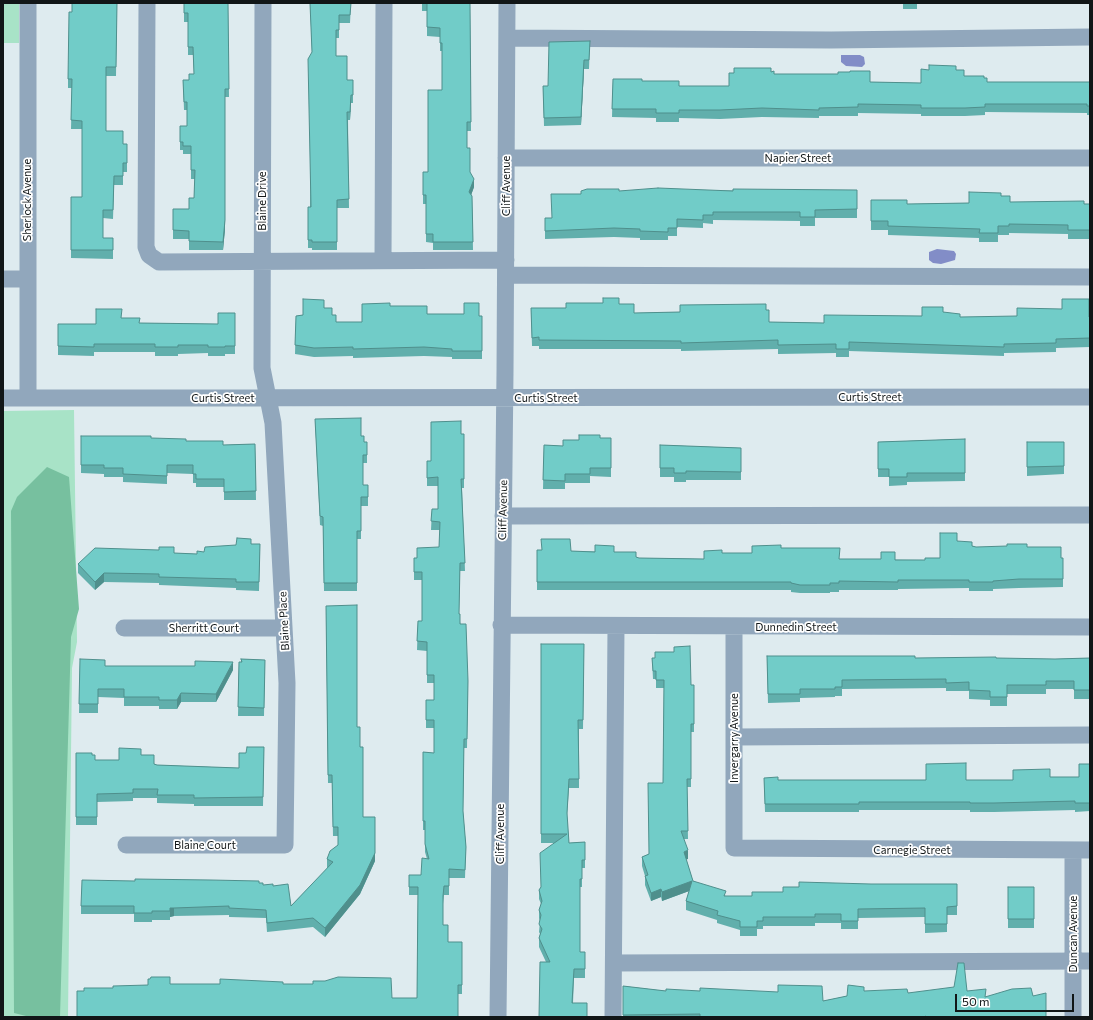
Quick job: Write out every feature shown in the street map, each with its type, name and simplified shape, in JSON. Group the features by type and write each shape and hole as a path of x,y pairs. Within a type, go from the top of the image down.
{"street":[{"name":"Sherlock Avenue","path":"28,3 28,398"},
{"path":"147,3 146,247 149,255 159,262 383,260 506,267 1090,277"},
{"name":"Blaine Drive","path":"264,3 262,368 268,398"},
{"path":"383,260 384,3"},
{"name":"Cliff Avenue","path":"498,1017 501,625 505,398 507,3"},
{"path":"507,38 808,40 1090,37"},
{"name":"Napier Street","path":"506,158 1090,158"},
{"path":"3,279 27,280"},
{"name":"Curtis Street","path":"3,398 1090,397"},
{"name":"Blaine Place","path":"268,398 273,423 287,683 285,845"},
{"path":"503,516 1090,515"},
{"name":"Dunnedin Street","path":"501,625 616,627 1090,627"},
{"path":"613,1017 616,627"},
{"name":"Invergarry Avenue","path":"734,627 734,848"},
{"name":"Sherritt Court","path":"124,628 284,628"},
{"path":"734,737 1090,735"},
{"name":"Blaine Court","path":"126,845 285,845"},
{"name":"Carnegie Street","path":"734,848 1090,850"},
{"name":"Duncan Avenue","path":"1073,850 1073,1017"},
{"path":"614,963 1090,961"}],"green space":[{"path":"3,3 19,3 19,43 3,43"},
{"path":"74,410 77,642 72,668 68,1017 3,1017 3,411"},
{"path":"47,467 69,477 79,609 71,637 60,1017 30,1017 14,1013 11,511 17,497"}],"water":[{"path":"841,55 860,55 864,57 865,64 862,67 846,66 841,62"},
{"path":"937,249 954,251 956,254 955,260 941,264 933,263 929,260 929,252"}],"building":[{"path":"72,3 117,3 116,67 106,67 106,131 123,131 123,144 127,144 127,163 123,163 123,176 114,176 113,210 103,210 103,238 113,238 113,250 71,250 71,197 82,197 82,121 71,120 72,79 68,79 69,12 72,12"},
{"path":"184,3 228,3 229,89 225,89 225,220 223,242 189,241 189,231 173,230 173,209 189,209 189,198 194,198 195,170 191,170 191,146 183,146 183,142 180,142 180,126 187,126 187,102 184,102 183,80 189,80 189,74 194,74 193,47 188,47 188,13 184,13"},
{"path":"310,3 351,3 350,15 339,15 339,30 336,30 336,56 347,56 347,80 353,80 353,95 351,95 350,112 347,112 349,199 337,200 337,242 312,242 312,240 308,240 308,207 311,207 308,59 312,52"},
{"path":"427,3 470,3 471,122 467,122 467,148 470,148 470,172 474,179 469,192 472,196 473,242 433,242 433,234 426,234 426,195 423,195 423,172 428,172 428,90 442,90 442,43 440,43 440,28 427,27"},
{"path":"590,41 589,60 584,60 581,117 544,118 543,86 548,86 549,42"},
{"path":"929,65 956,66 956,70 964,70 964,76 984,76 984,78 987,78 987,82 1090,82 1090,106 1087,106 1087,104 985,104 985,107 921,108 921,105 858,104 858,107 819,108 819,110 762,108 679,110 679,113 656,113 656,109 612,109 613,79 679,81 679,86 729,86 729,73 734,73 734,68 771,68 771,72 774,71 774,74 838,74 838,72 870,71 870,82 921,83 921,69 929,70"},
{"path":"658,188 733,191 733,189 857,190 857,209 815,210 815,217 800,217 800,212 713,212 713,215 703,215 703,220 677,219 677,228 668,228 668,232 614,228 545,231 545,218 552,218 551,194 581,194 581,191 587,189 619,189 619,191"},
{"path":"969,192 1001,193 1001,196 1010,196 1010,202 1084,201 1084,204 1090,204 1090,230 1068,230 1068,225 1009,224 1009,226 998,226 998,233 979,233 980,229 888,226 888,221 871,221 871,200 907,200 907,204 969,203"},
{"path":"603,298 619,298 619,304 634,304 634,313 680,312 680,305 766,304 766,310 769,310 769,322 824,323 824,315 922,316 922,307 943,307 943,312 960,314 960,317 1017,316 1017,308 1062,309 1062,299 1089,299 1090,338 1056,339 1056,343 1004,344 1004,347 849,342 849,349 836,349 836,344 778,345 778,340 681,343 681,341 539,340 539,337 532,338 531,308 566,308 566,303 603,303"},
{"path":"303,299 324,300 324,308 332,308 332,315 336,315 336,322 362,322 362,304 390,303 390,306 427,306 427,314 464,314 464,303 479,303 479,316 482,316 482,351 452,351 452,349 424,347 353,349 353,347 314,348 295,345 296,316 303,315"},
{"path":"96,309 122,309 121,318 140,318 139,323 218,324 218,313 235,313 235,346 208,347 208,345 178,345 178,347 155,347 155,344 94,344 94,347 58,346 58,324 96,324"},
{"path":"361,418 361,436 364,436 364,442 367,442 367,455 363,455 363,485 368,485 368,497 361,497 361,531 357,531 357,583 324,583 323,517 320,516 315,419"},
{"path":"461,421 461,434 464,434 464,479 461,479 465,563 460,563 459,614 460,624 466,624 468,681 467,739 464,739 463,811 466,847 465,870 449,869 449,886 444,886 443,896 443,925 448,925 448,942 462,942 462,985 458,985 458,1017 77,1017 77,991 84,991 84,988 113,988 113,986 148,985 148,979 151,977 170,977 170,984 220,984 220,979 283,982 283,984 313,984 313,981 325,981 338,977 391,978 392,998 417,998 418,887 409,887 409,875 421,875 422,858 429,859 425,844 425,821 423,821 423,752 434,753 434,720 426,720 426,700 434,700 434,675 427,675 427,642 417,641 418,621 422,621 422,572 414,572 414,558 417,558 417,548 439,547 440,522 431,521 432,509 438,509 438,477 427,478 427,461 431,461 431,422"},
{"path":"579,435 600,435 600,438 611,438 611,468 590,468 590,474 565,474 565,481 543,480 544,445 563,446 563,440 579,440"},
{"path":"81,436 151,436 151,438 186,439 186,441 223,441 223,445 255,444 256,491 224,492 224,479 196,479 196,474 193,474 193,465 167,465 167,476 123,474 123,468 104,468 104,465 81,465"},
{"path":"965,439 965,473 907,473 907,477 889,477 889,469 878,469 878,442"},
{"path":"1027,442 1064,442 1064,466 1027,467"},
{"path":"660,445 741,448 741,472 686,471 686,473 674,473 674,468 660,468"},
{"path":"940,533 957,533 957,541 972,542 972,546 976,547 1027,544 1027,547 1061,547 1061,558 1063,558 1063,579 1019,579 993,582 969,582 969,580 898,580 898,582 839,581 839,583 830,583 830,585 800,585 791,582 537,582 537,550 542,550 541,539 570,539 571,551 595,552 595,545 614,546 614,552 636,552 636,557 639,558 704,559 704,551 722,550 722,553 752,553 752,546 781,545 781,548 840,548 839,559 881,559 881,552 895,552 895,560 925,560 925,558 940,558"},
{"path":"237,538 251,539 251,544 260,544 259,582 236,582 236,579 159,577 159,574 104,573 95,582 78,564 95,548 159,550 159,547 174,547 174,553 197,554 197,551 204,552 205,547 236,545"},
{"path":"357,605 357,727 360,727 360,747 363,747 363,817 375,817 375,853 360,885 325,928 313,918 267,923 266,910 229,908 229,906 170,908 170,911 134,913 134,906 81,906 82,880 135,881 135,879 259,881 259,883 263,883 263,885 273,884 273,886 288,884 291,906 333,862 327,859 330,851 338,845 338,827 333,827 332,775 328,775 326,606"},
{"path":"541,644 584,644 583,720 578,720 579,779 569,779 567,813 569,843 585,842 585,860 582,860 582,879 580,879 580,952 585,952 585,969 574,969 572,1003 587,1003 587,1017 539,1017 540,962 550,962 539,938 542,929 539,924 541,915 539,910 542,901 539,890 541,887 540,853 567,834 541,834"},
{"path":"690,646 691,685 694,685 694,724 691,724 691,779 687,779 688,831 681,831 688,850 684,852 693,881 726,891 724,896 752,896 752,892 783,892 783,887 799,887 799,882 957,884 957,906 947,907 947,924 925,924 925,908 858,909 858,921 841,921 841,914 815,914 815,917 763,917 763,921 757,921 757,927 740,927 740,921 717,915 718,911 686,901 692,881 662,892 661,889 651,893 645,876 648,875 642,857 649,854 648,783 663,783 664,680 656,680 656,671 653,671 652,658 655,658 655,652 674,652 674,647"},
{"path":"767,656 915,656 915,658 996,657 1055,659 1090,658 1090,690 1074,690 1074,681 1046,681 1046,685 1007,685 1007,697 990,697 990,691 969,690 969,682 946,683 946,679 842,680 842,687 835,687 835,689 800,689 800,694 768,694"},
{"path":"80,659 105,660 105,666 195,666 195,661 233,662 216,694 181,693 177,700 159,700 159,697 124,697 124,689 98,689 98,704 79,704"},
{"path":"241,659 265,660 264,708 238,707 239,662 242,662"},
{"path":"247,747 264,747 263,797 194,798 194,795 157,795 158,789 133,789 133,793 97,794 97,817 76,817 76,753 92,753 92,755 95,755 95,760 119,760 119,748 141,749 141,755 154,755 154,764 157,765 239,768 239,753 246,753"},
{"path":"966,763 966,780 1013,780 1013,770 1050,769 1050,777 1079,777 1079,764 1090,764 1090,803 1075,803 1075,801 994,803 859,802 859,804 765,804 764,778 778,777 778,780 926,780 926,764"},
{"path":"1008,887 1034,887 1034,919 1008,919"},
{"path":"958,963 964,963 967,991 986,989 985,997 1012,989 1031,988 1033,996 1046,993 1046,1017 700,1017 700,1014 623,1015 623,986 666,991 666,989 700,991 700,988 778,992 778,985 822,986 823,1001 847,996 848,985 864,987 864,991 907,989 908,993 954,987"}]}
